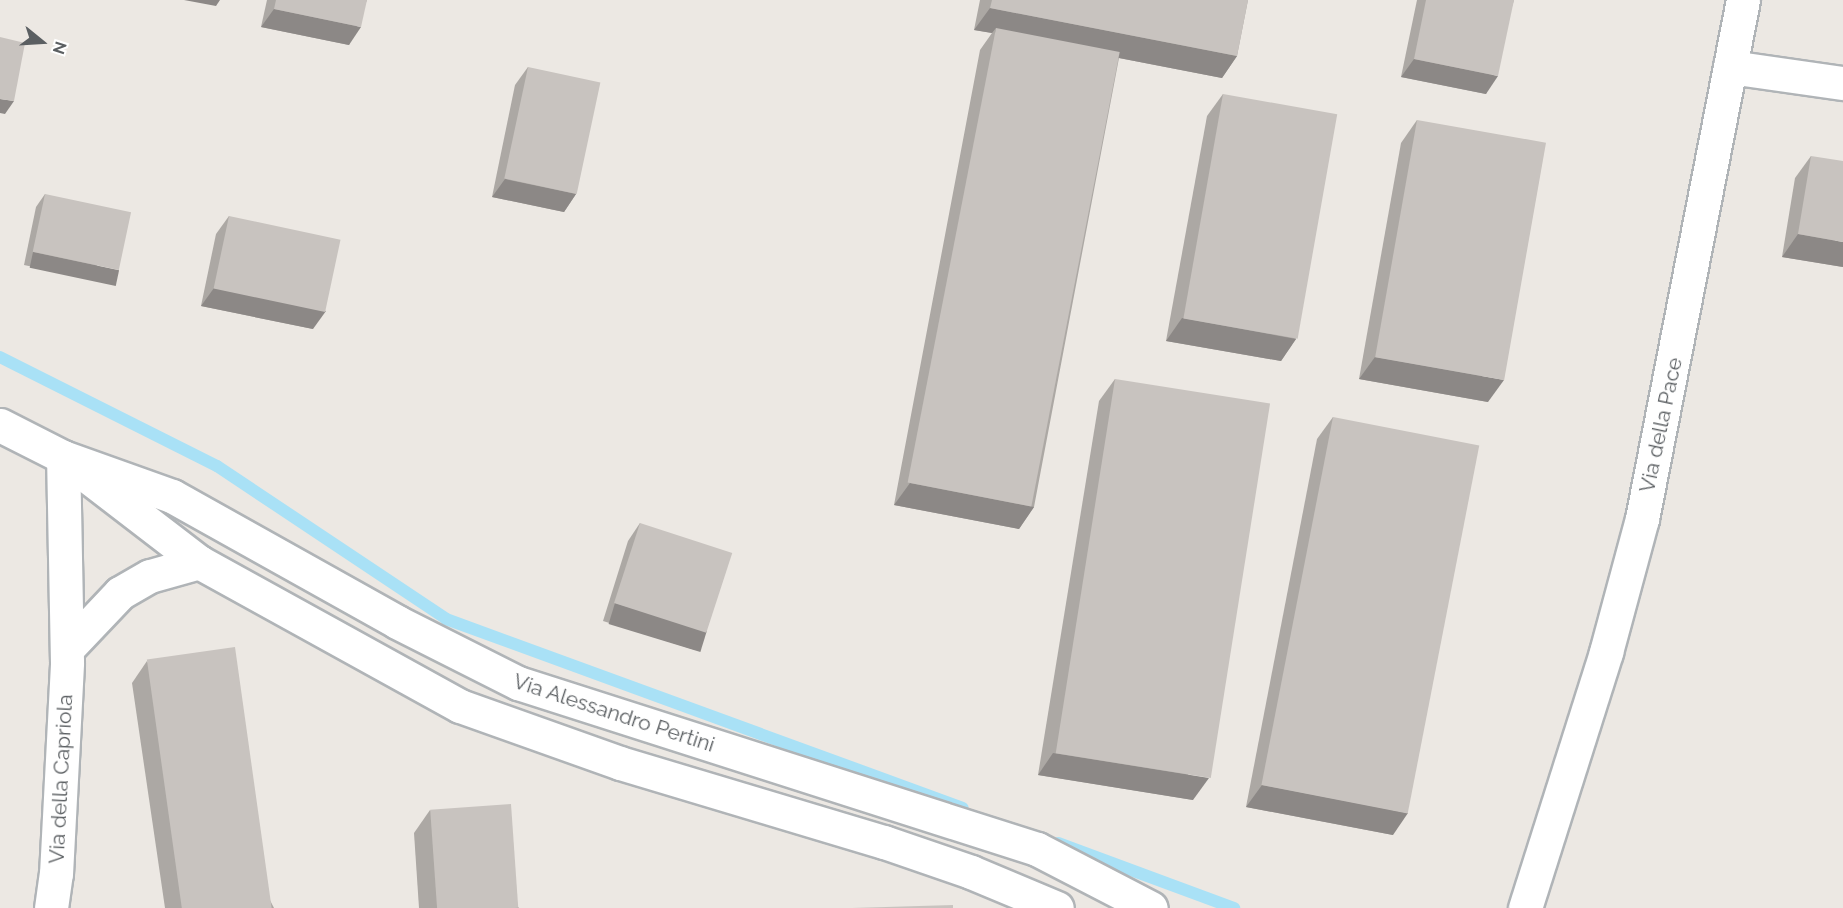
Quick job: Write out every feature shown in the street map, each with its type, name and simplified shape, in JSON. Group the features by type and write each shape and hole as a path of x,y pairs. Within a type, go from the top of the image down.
{"street":[{"name":"Via della Pace","path":"1525,908 1606,652 1642,519 1743,0"},
{"path":"1730,67 1843,83"},
{"name":"Via Alessandro Pertini","path":"0,425 63,457 172,496 397,622 518,683 1037,849 1151,908"},
{"name":"Via Alessandro Pertini","path":"63,457 199,562 460,706 512,727 884,842 971,872 1056,908"},
{"name":"Via della Capriola","path":"51,908 63,778 67,649 63,457"},
{"path":"67,649 120,593 150,576 199,562"},
{"name":"Via della Pace","path":"1508,908 1545,842"}],"building":[{"path":"276,0 367,0 361,27 274,9"},
{"path":"992,0 1248,0 1237,56 990,8"},
{"path":"1426,0 1514,0 1498,76 1414,59"},
{"path":"996,28 1120,52 1031,507 908,482"},
{"path":"0,37 25,43 14,101 0,99"},
{"path":"528,67 600,82 577,194 504,179"},
{"path":"1223,94 1337,114 1298,339 1183,319"},
{"path":"1417,120 1546,143 1504,380 1375,357"},
{"path":"1811,156 1843,161 1843,242 1798,234"},
{"path":"45,194 131,212 119,270 33,252"},
{"path":"229,216 341,240 325,312 214,288"},
{"path":"1115,379 1270,404 1211,778 1056,753"},
{"path":"1333,417 1479,445 1408,814 1261,785"},
{"path":"640,523 732,553 706,633 614,603"},
{"path":"235,647 272,908 182,908 147,659"},
{"path":"511,804 518,908 437,908 430,810"},
{"path":"953,905 953,908 852,908"}],"waterway":[{"path":"0,357 217,466 446,619 963,808"},
{"path":"1058,843 1234,908"}]}
